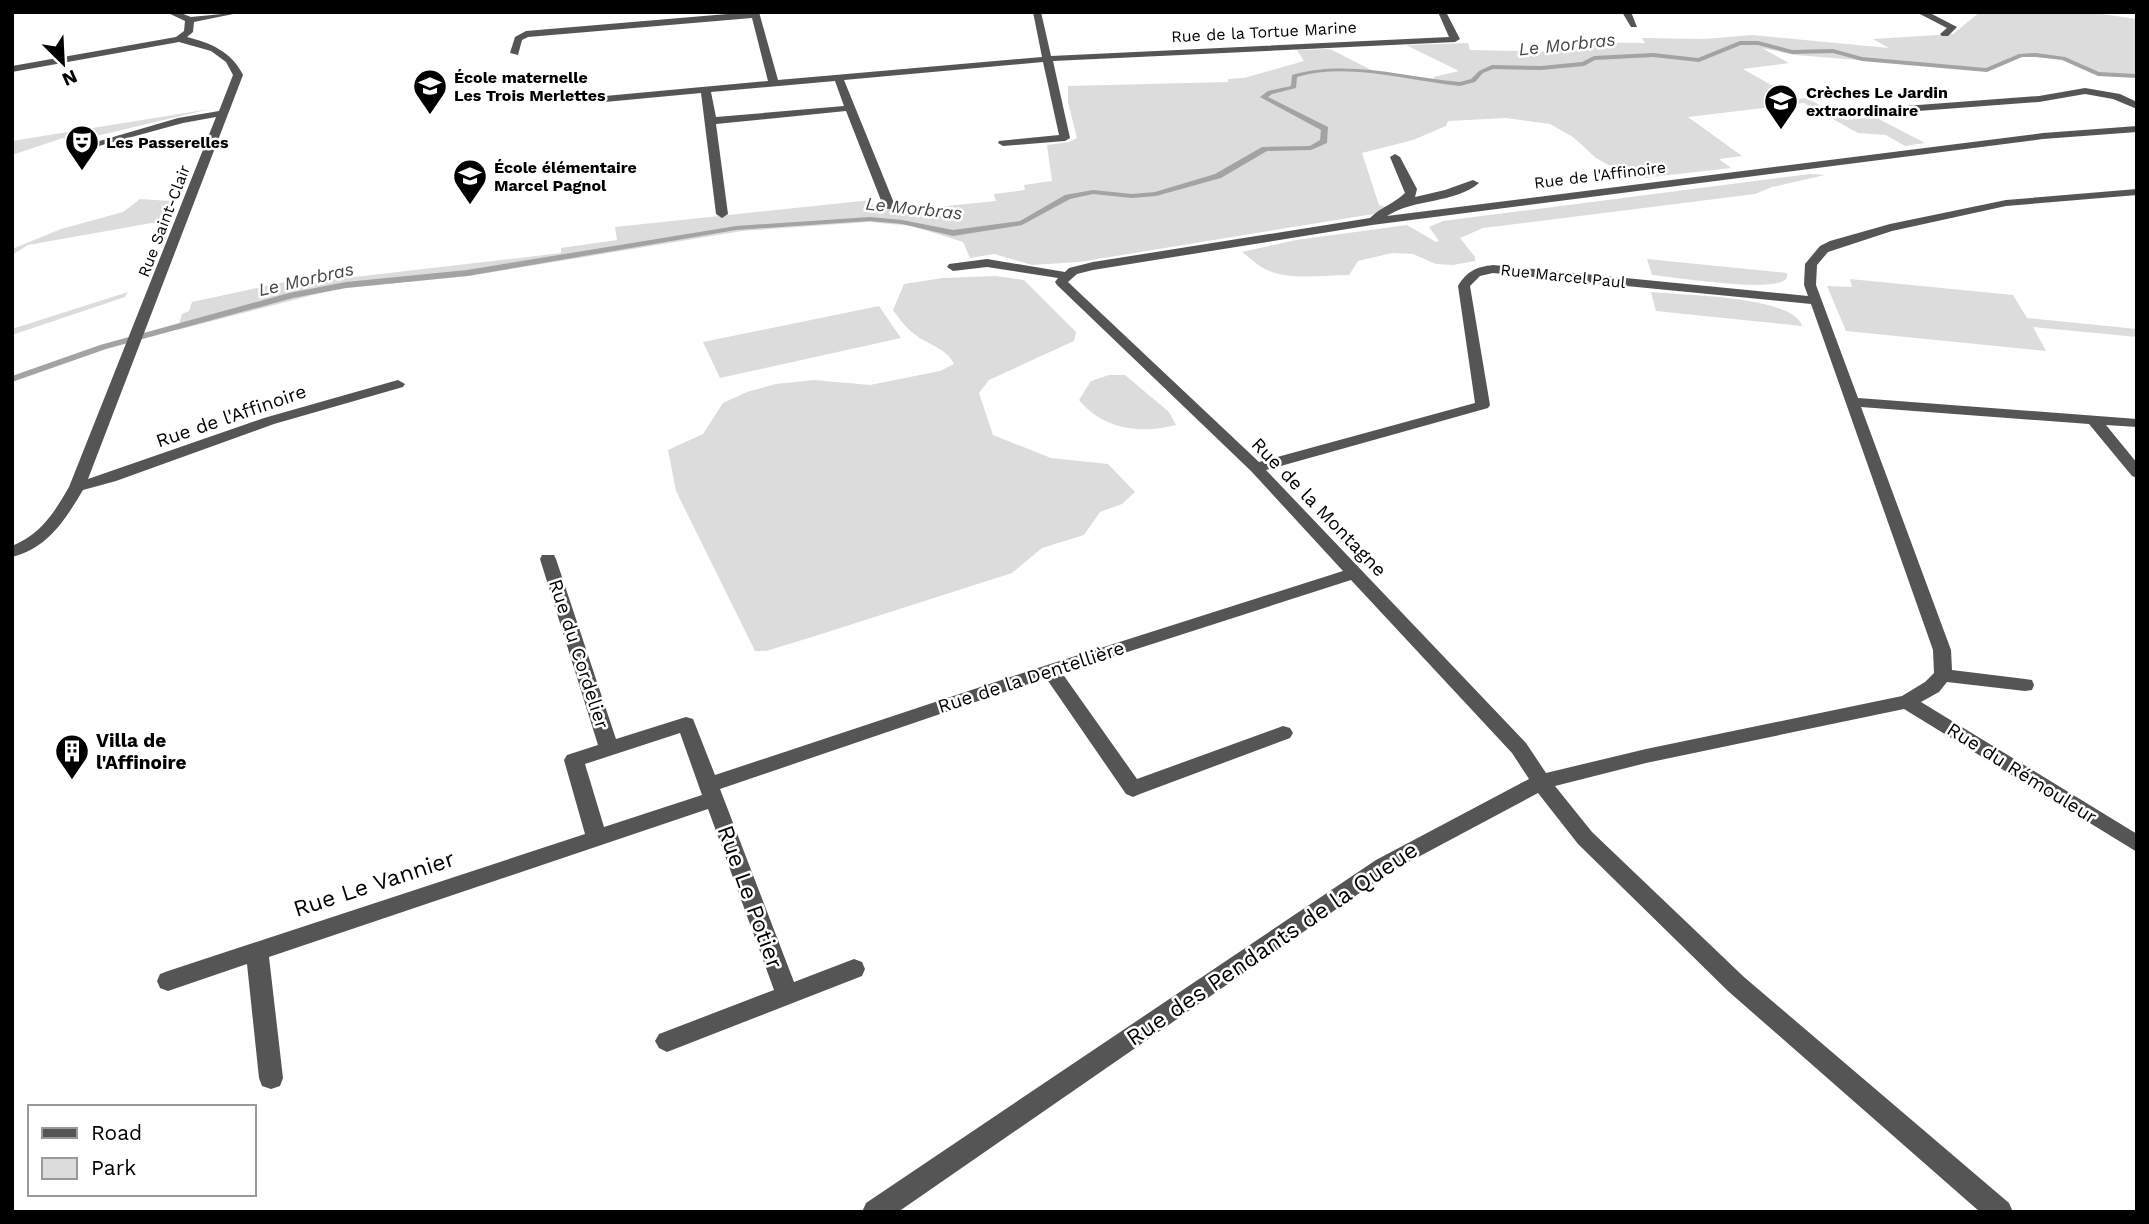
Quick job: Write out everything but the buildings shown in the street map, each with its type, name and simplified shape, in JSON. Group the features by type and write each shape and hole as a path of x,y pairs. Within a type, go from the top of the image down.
{"street":[{"path":"170,12 190,20 239,12"},
{"path":"1003,143 1065,138 1045,59 1037,12"},
{"name":"Rue de la Tortue Marine","path":"1045,59 1455,39 1443,12"},
{"path":"1626,12 1634,25"},
{"path":"1920,12 1954,27 1945,34"},
{"path":"515,53 518,39 526,34 756,14 774,85"},
{"path":"12,69 179,39 188,32 190,20"},
{"name":"Rue Saint-Clair","path":"12,552 41,539 50,531 77,487 238,75 236,68 205,44 179,39"},
{"path":"606,99 1045,59"},
{"path":"839,79 890,208"},
{"path":"706,91 722,214"},
{"path":"1905,109 2039,99 2085,91 2116,96 2137,106"},
{"path":"711,121 850,108"},
{"path":"84,147 182,120 223,113"},
{"name":"Rue de l'Affinoire","path":"953,267 986,263 1068,275 1104,264 1372,221 2043,136 2137,129"},
{"path":"1372,221 1411,194 1395,157"},
{"path":"1404,201 1460,190 1473,183"},
{"path":"1907,702 1932,687 1943,675 1942,650 1854,402 1815,301 1810,285 1811,264 1824,249 1847,238 2006,203 2137,192"},
{"name":"Rue Marcel Paul","path":"1256,468 1483,405 1464,286 1471,274 1478,271 1493,269 1815,301"},
{"name":"Rue de la Montagne","path":"1068,275 1061,282 1063,286 1256,468 1519,748 1541,782 1585,838 1736,984 2000,1212"},
{"name":"Rue de l'Affinoire","path":"77,487 111,478 269,421 398,384"},
{"path":"1854,402 2137,423"},
{"path":"2094,420 2137,474"},
{"name":"Rue du Cordelier","path":"548,559 609,749"},
{"name":"Rue de la Dentellière","path":"597,838 711,792 1050,670 1355,573"},
{"path":"1050,670 1133,789 1283,733"},
{"path":"1943,675 2025,685"},
{"name":"Rue des Pendants de la Queue","path":"875,1212 1382,866 1541,782 1646,756 1907,702"},
{"name":"Rue du Rémouleur","path":"1907,702 2137,844"},
{"name":"Rue Le Potier","path":"609,749 686,724 787,995"},
{"path":"597,838 574,760 609,749"},
{"name":"Rue Le Vannier","path":"169,981 597,838"},
{"path":"257,951 271,1078"},
{"path":"667,1041 854,969"}],"green space":[{"path":"1980,12 2088,12 2137,19 2137,76 2098,74 2063,58 2036,55 2021,55 1987,70 1795,55 1762,48 1789,63 1743,69 1796,99 1807,98 1846,120 1875,117 1925,143 1905,146 1886,135 1858,133 1804,103 1688,117 1742,156 1719,159 1731,168 1634,179 1596,158 1573,137 1550,124 1506,118 1448,121 1446,126 1413,140 1362,153 1379,205 1398,210 1079,262 1032,265 994,254 970,258 963,242 912,226 869,222 742,231 469,276 336,289 177,330 182,314 189,311 192,302 312,276 311,282 561,253 561,248 617,240 615,227 871,200 874,209 907,210 996,201 994,194 1025,190 1024,185 1052,181 1047,145 1077,138 1068,102 1068,86 1228,82 1228,79 1244,78 1304,61 1297,50 1330,49 1377,73 1435,79 1433,77 1459,71 1406,45 1468,43 1470,50 1556,52 1551,42 1645,43 1642,38 1703,39 1752,35 1889,48 1873,39 1953,34"},
{"path":"210,109 71,142 63,138 12,155 12,141"},
{"path":"1810,174 1825,175 1772,187 1755,194 1483,228 1460,238 1475,257 1475,261 1453,265 1436,264 1413,254 1392,253 1358,261 1349,275 1295,276 1265,269 1242,252 1296,240 1407,225 1436,242 1439,241 1429,227 1443,221"},
{"path":"140,199 170,201 163,221 28,245 12,255 12,249 61,229 123,212"},
{"path":"1647,259 1787,273 1787,278 1779,283 1746,285 1652,275"},
{"path":"996,276 1024,280 1076,332 1074,341 989,380 979,393 993,435 1051,458 1108,464 1135,492 1122,504 1100,512 1084,535 1042,548 1012,573 766,651 755,651 676,491 668,450 703,434 723,403 747,392 776,384 814,380 870,385 940,371 954,364 943,351 910,330 893,310 904,284 943,278"},
{"path":"1850,279 2013,295 2027,318 2137,329 2137,337 2033,327 2046,351 1846,331 1827,286 1852,287"},
{"path":"128,292 125,297 12,335 12,329"},
{"path":"1651,292 1759,303 1795,316 1802,326 1656,311"},
{"path":"879,306 901,338 720,378 703,342"},
{"path":"1109,375 1125,375 1169,412 1176,425 1149,429 1123,427 1100,418 1089,410 1079,400 1091,381"}],"waterway":[{"name":"Le Morbras","path":"12,379 103,347 292,295 346,285 467,273 736,228 870,219 902,222 953,233 1022,223 1068,197 1093,192 1132,196 1156,194 1218,176 1265,149 1311,148 1324,141 1325,129 1263,97 1270,92 1294,87 1294,76 1310,71 1375,73 1460,84 1473,81 1481,72 1492,67 1541,68 1584,64 1594,58 1653,55 1699,60 1740,43 1758,43 1792,52 1833,51 1862,59 1987,70 2021,55 2036,55 2063,58 2098,74 2137,76"}],"place":[{"name":"École maternelle Les Trois Merlettes","path":"430,116"},
{"name":"Crèches Le Jardin extraordinaire","path":"1781,131"},
{"name":"Les Passerelles","path":"82,172"},
{"name":"École élémentaire Marcel Pagnol","path":"470,206"},
{"name":"Villa de l'Affinoire","path":"72,781"}]}
